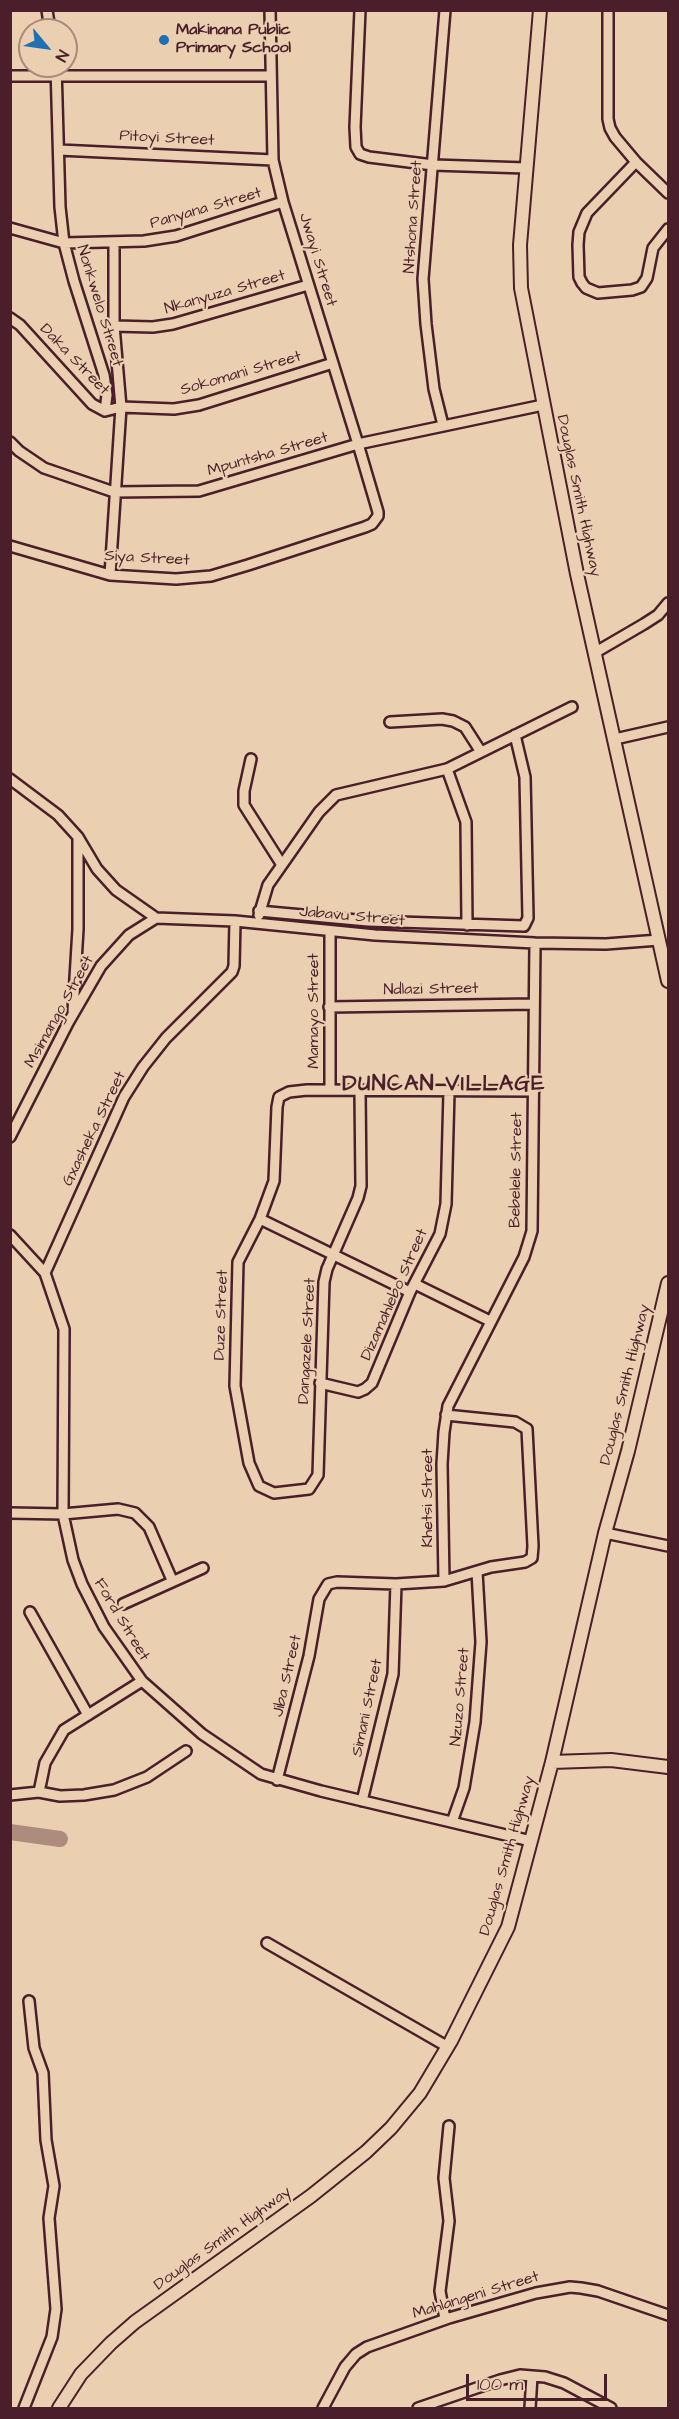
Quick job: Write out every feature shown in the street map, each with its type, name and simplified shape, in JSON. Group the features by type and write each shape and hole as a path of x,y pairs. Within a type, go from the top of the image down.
{"street":[{"name":"Jwayi Street","path":"270,10 273,160 283,202 378,512"},
{"path":"360,10 355,128 357,151 369,157 433,165 526,168"},
{"name":"Ntshona Street","path":"443,425 434,389 423,279 446,10"},
{"name":"Douglas Smith Highway","path":"540,10 520,245 520,288 566,519 669,981"},
{"path":"608,10 608,119 615,138 636,162 669,193"},
{"path":"78,71 270,76"},
{"name":"Nonkwelo Street","path":"57,78 60,207 64,243 104,375 107,395 105,411"},
{"name":"Pitoyi Street","path":"59,150 273,160"},
{"path":"636,162 586,213 579,232 578,245 582,284 598,293 621,292 641,287 647,278 653,248 669,229"},
{"name":"Panyana Street","path":"10,228 64,243 114,243 176,236 283,202"},
{"path":"110,575 120,407 114,326 114,243"},
{"name":"Nkanyuza Street","path":"114,326 153,327 173,324 308,285"},
{"name":"Daka Street","path":"10,318 20,325 92,404 105,411 120,407"},
{"name":"Sokomani Street","path":"120,407 174,409 199,405 333,363"},
{"name":"Mpuntsha Street","path":"10,442 44,468 114,492 199,490 358,444 543,405"},
{"name":"Siya Street","path":"10,546 110,575 176,579 211,576 365,528 375,521 378,512"},
{"path":"596,652 658,615 669,603"},
{"path":"258,924 259,911 268,885 320,812 336,795 447,769 572,707"},
{"path":"390,722 442,719 453,721 465,727 481,752"},
{"path":"615,740 669,727"},
{"path":"259,911 368,921 522,927 528,918 525,777 515,735"},
{"path":"251,759 243,791 244,805 282,865"},
{"path":"447,769 466,822 467,925"},
{"path":"10,778 58,814 78,837 97,868 116,890 156,918"},
{"path":"73,1013 78,929 78,837"},
{"name":"Jabavu Street","path":"156,918 235,921 375,935 535,943 606,944 659,940"},
{"name":"Msimango Street","path":"12,1131 100,966 122,941 156,918"},
{"name":"Gxasheka Street","path":"45,1273 124,1097 142,1066 165,1038 232,972 235,921"},
{"name":"Mamayo Street","path":"330,931 330,1090"},
{"name":"Bebelele Street","path":"446,1415 456,1388 524,1257 530,1240 535,943"},
{"name":"Ndlazi Street","path":"329,1007 533,1004"},
{"path":"330,1090 534,1091"},
{"name":"Duze Street","path":"274,1493 259,1486 249,1463 235,1386 238,1262 272,1190 276,1173 279,1097 289,1092 330,1090"},
{"name":"Dangazele Street","path":"274,1493 309,1489 316,1481 319,1467 324,1282 332,1255 358,1198 361,1186 360,1091"},
{"name":"Dizamahlebo Street","path":"320,1383 358,1392 372,1383 412,1288 440,1234 444,1220 450,1092"},
{"path":"260,1219 332,1255 490,1321"},
{"name":"Ford Street","path":"10,1235 45,1273 64,1329 63,1514 67,1539 82,1584 115,1645 142,1682 202,1734 261,1774 362,1801 531,1841"},
{"name":"Douglas Smith Highway","path":"59,2409 81,2374 135,2322 311,2196 366,2152 414,2102 450,2044 508,1927 552,1762 605,1533 628,1451 669,1283"},
{"path":"396,1584 444,1581 491,1567 525,1562 531,1558 533,1546 529,1433 525,1426 515,1422 446,1415"},
{"name":"Khetsi Street","path":"444,1581 442,1464 446,1415"},
{"path":"10,1513 63,1514 118,1509 135,1513 149,1527 172,1580"},
{"path":"605,1533 669,1546"},
{"path":"123,1604 203,1568"},
{"name":"Nzuzo Street","path":"452,1822 464,1788 475,1722 481,1642 477,1572"},
{"name":"Jiba Street","path":"278,1780 309,1656 319,1599 325,1587 332,1582 396,1584"},
{"name":"Simani Street","path":"362,1801 393,1674 396,1584"},
{"path":"30,1612 88,1715"},
{"path":"39,1792 45,1763 64,1730 142,1682"},
{"path":"10,1796 39,1792 60,1796 84,1795 114,1790 147,1777 186,1751"},
{"path":"552,1762 611,1760 669,1767"},
{"path":"267,1943 450,2044"},
{"path":"24,2409 52,2337 56,2309 49,2218 54,2186 46,2140 44,2073 34,2048 29,2001"},
{"path":"445,2319 440,2291 449,2221 444,2178 449,2126"},
{"name":"Mahlangeni Street","path":"323,2409 345,2367 356,2354 367,2347 445,2319 536,2293 570,2287 598,2291 669,2315"},
{"path":"418,2409 510,2376 545,2377 564,2383 611,2409"},
{"path":"530,2409 532,2376"}],"waterway":[{"path":"10,1832 60,1839"}],"place":[{"name":"Makinana Public Primary School","path":"164,40"}],"district":[{"name":"DUNCAN VILLAGE","path":"444,1085"}]}
